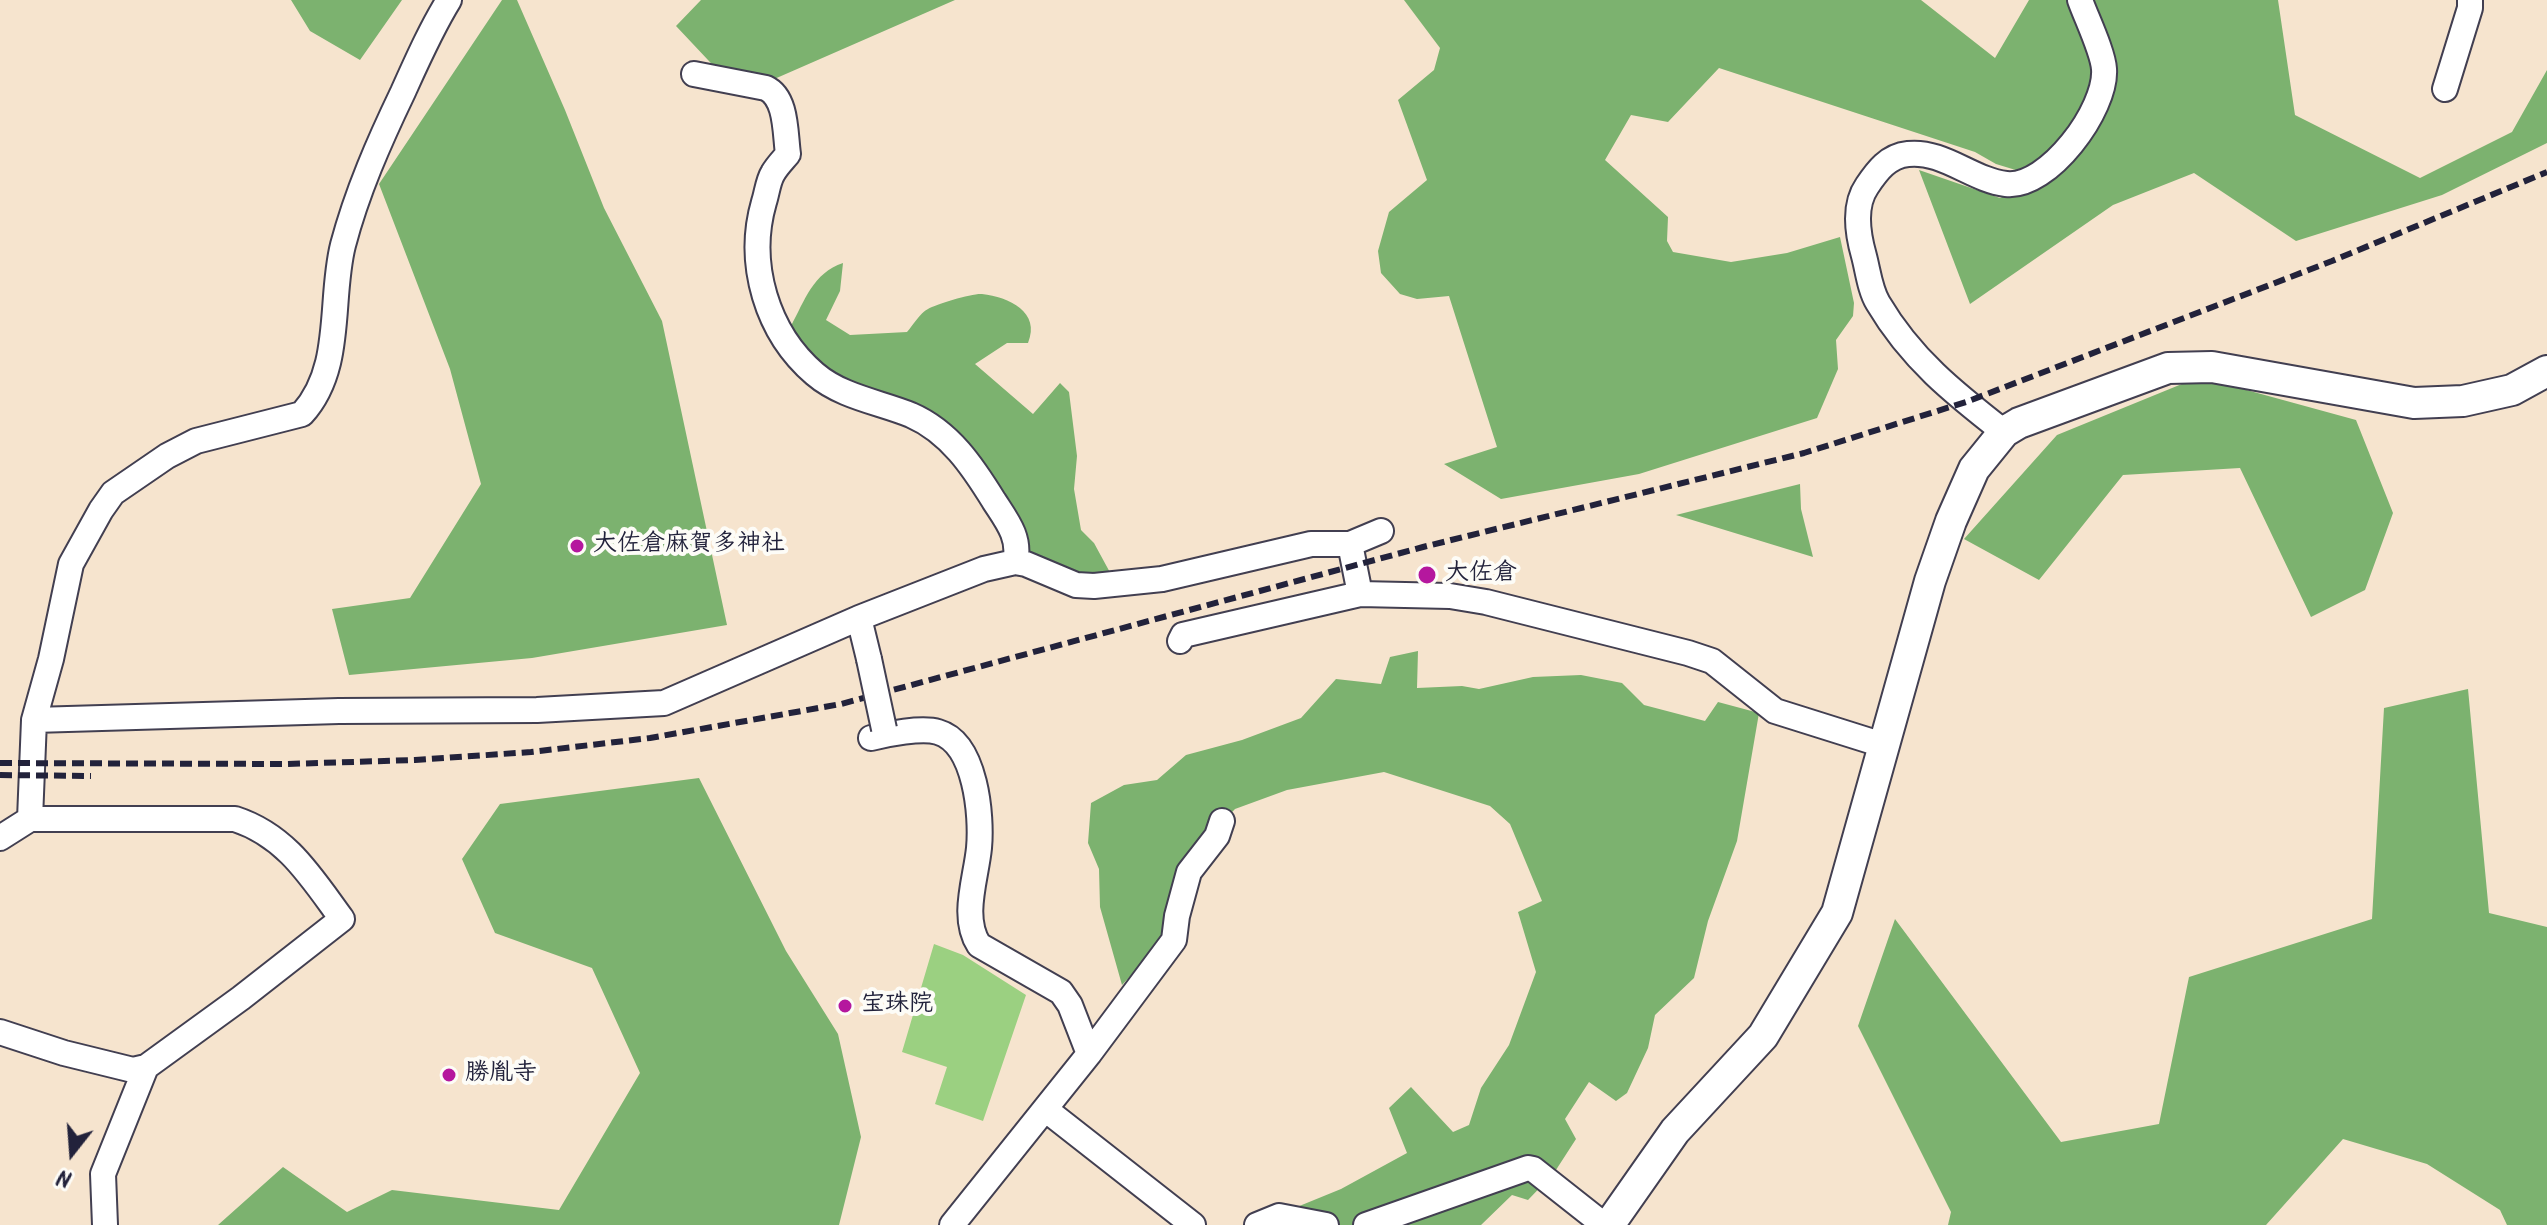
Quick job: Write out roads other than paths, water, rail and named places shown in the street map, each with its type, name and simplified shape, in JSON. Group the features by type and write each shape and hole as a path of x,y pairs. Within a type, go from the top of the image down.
{"street":[{"path":"30,819 34,720 51,659 71,564 83,539 113,493 167,456 196,441 302,414 311,404 328,364 342,248 371,159 435,22 449,0"},
{"path":"2004,432 1925,368 1877,301 1857,231 1862,193 1880,166 1907,154 1938,158 1981,177 2008,184 2034,179 2089,123 2102,87 2104,68 2080,0"},
{"path":"2445,89 2470,0"},
{"path":"694,74 766,88 780,100 788,154 772,175 760,215 756,248 767,301 783,341 829,384 912,416 943,435 974,469 1014,532 1018,552 1015,562"},
{"path":"1366,1225 1528,1168 1607,1225 1675,1131 1763,1036 1837,913 1930,581 1974,469 2004,432 2019,423 2168,368 2212,367 2414,403 2463,401 2512,390 2547,371"},
{"path":"34,720 339,711 537,710 664,703 859,618 984,569 1015,562 1076,585 1094,586 1162,579 1311,544 1350,544 1381,531"},
{"path":"1350,544 1360,594"},
{"path":"1180,641 1183,635 1360,594 1450,596 1486,602 1712,661 1775,711 1883,745"},
{"path":"859,618 869,659 880,734 942,733 964,756 977,798 980,829 971,932 979,945 1061,992 1070,1005 1089,1054"},
{"path":"0,838 30,819 235,819 257,826 284,845 342,919 146,1067 133,1070 64,1053 0,1032"},
{"path":"952,1225 1089,1054 1174,940 1189,872 1217,836 1222,821"},
{"path":"105,1225 103,1174 146,1067"},
{"path":"1045,1109 1193,1225"},
{"path":"1257,1225 1279,1216 1326,1225"}],"railway":[{"path":"0,763 287,764 531,752 650,738 841,704 1423,547 1804,453 1966,402 2332,261 2547,172"},
{"path":"0,775 91,776"}],"place":[{"name":"大佐倉麻賀多神社","path":"577,546"},
{"name":"大佐倉","path":"1427,575"},
{"name":"宝珠院","path":"845,1006"},
{"name":"勝胤寺","path":"449,1075"}]}
